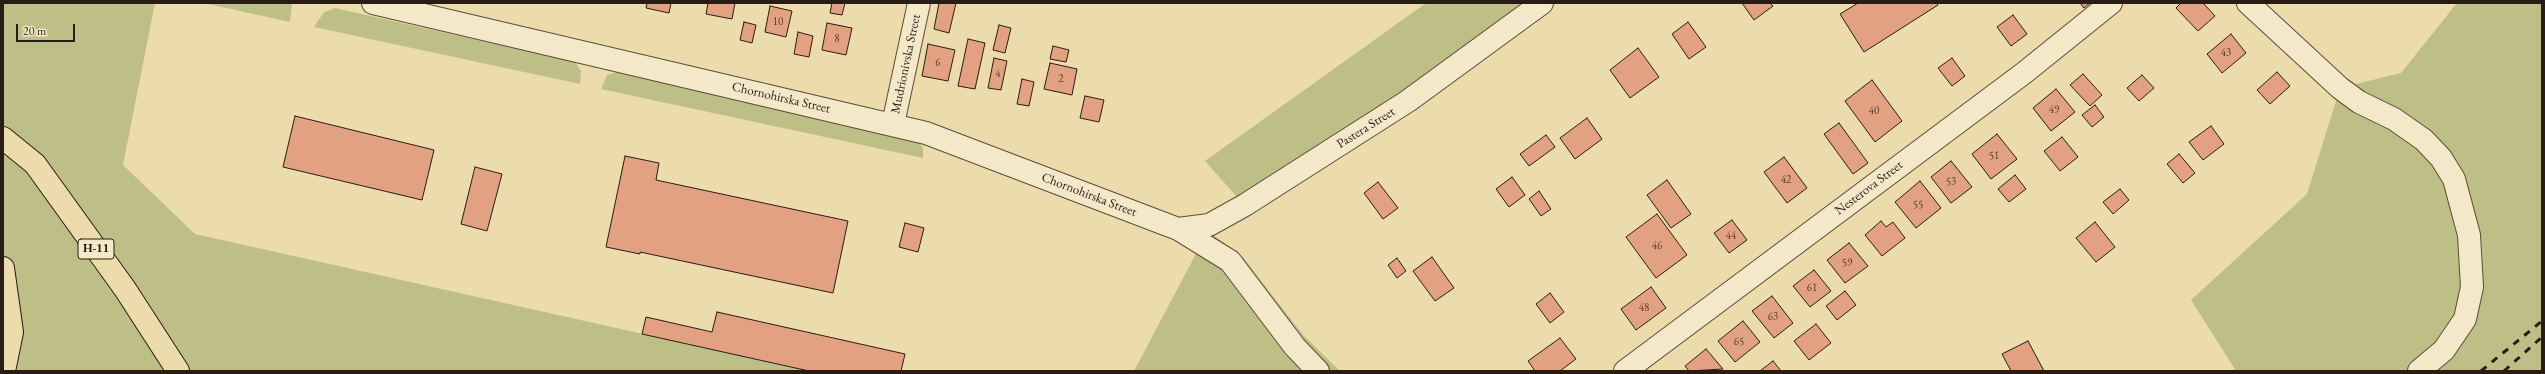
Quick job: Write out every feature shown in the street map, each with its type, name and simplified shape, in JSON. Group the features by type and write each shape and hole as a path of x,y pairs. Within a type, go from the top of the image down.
{"main road":[{"name":"Н-11","path":"3,138 35,164 125,289 178,371"},
{"path":"3,268 12,332 4,371"}],"street":[{"name":"Chornohirska Street","path":"373,3 893,124 945,140 1178,229 1230,261 1295,347 1318,371"},
{"name":"Mudrionivska Street","path":"893,124 919,3"},
{"name":"Pastera Street","path":"1178,229 1209,225 1245,206 1408,101 1542,3"},
{"name":"Nesterova Street","path":"1625,371 2024,73 2111,3"},
{"path":"2248,3 2340,88 2359,102 2394,119 2424,140 2441,158 2454,179 2469,235 2472,287 2465,319 2444,350 2420,371"}],"green space":[{"path":"3,3 155,3 123,165 195,234 809,371 3,371"},
{"path":"204,3 292,3 290,22"},
{"path":"1426,3 1526,3 1405,93 1238,198 1205,161"},
{"path":"2457,3 2542,3 2542,371 2236,371 2191,300 2307,194 2340,88 2401,73"},
{"path":"335,8 575,62 581,71 580,84 314,27 324,12"},
{"path":"617,72 918,140 923,148 923,158 601,89 607,75"},
{"path":"1208,231 1243,257 1303,335 1340,371 1134,371"}],"building":[{"path":"647,3 671,3 669,13 646,8"},
{"path":"708,3 735,3 732,19 706,14"},
{"path":"832,3 845,3 842,15 830,13"},
{"path":"939,3 956,3 949,33 934,29"},
{"path":"1742,3 1770,3 1773,6 1754,20"},
{"path":"1858,3 1937,3 1938,5 1864,52 1840,14"},
{"path":"2080,3 2090,3 2084,8"},
{"path":"2181,3 2203,3 2215,16 2198,31 2176,8"},
{"path":"770,6 792,11 786,37 765,32"},
{"path":"2013,15 2027,34 2011,46 1997,27"},
{"path":"744,22 756,25 752,43 740,40"},
{"path":"1688,22 1706,47 1689,59 1672,34"},
{"path":"827,23 852,28 846,55 822,50"},
{"path":"999,25 1011,28 1005,53 993,50"},
{"path":"798,32 813,36 809,57 794,54"},
{"path":"2231,34 2246,53 2222,73 2207,54"},
{"path":"968,39 985,43 975,89 958,86"},
{"path":"928,44 955,50 948,81 922,76"},
{"path":"1053,46 1069,50 1066,62 1050,59"},
{"path":"1638,48 1659,77 1630,98 1610,70"},
{"path":"994,58 1007,61 1001,90 988,88"},
{"path":"1952,58 1965,76 1952,86 1938,68"},
{"path":"1050,63 1077,69 1072,95 1044,89"},
{"path":"2277,72 2290,86 2270,104 2257,90"},
{"path":"2083,74 2102,95 2090,106 2070,85"},
{"path":"2142,75 2154,88 2139,101 2127,88"},
{"path":"1022,79 1034,82 1029,106 1017,104"},
{"path":"1872,80 1902,121 1875,142 1845,101"},
{"path":"2056,89 2075,112 2051,131 2033,108"},
{"path":"1085,96 1104,100 1099,122 1080,118"},
{"path":"2095,105 2104,117 2092,127 2082,115"},
{"path":"295,116 434,150 422,200 283,167"},
{"path":"1587,118 1602,139 1575,159 1560,138"},
{"path":"1839,123 1868,163 1853,174 1824,134"},
{"path":"2211,126 2224,144 2203,160 2189,142"},
{"path":"1997,134 2017,159 1991,179 1972,154"},
{"path":"1546,135 1555,147 1529,166 1520,154"},
{"path":"2062,137 2078,157 2060,171 2044,151"},
{"path":"2179,154 2195,173 2183,183 2167,164"},
{"path":"625,156 659,163 656,180 848,221 833,293 640,252 640,254 606,247"},
{"path":"1784,157 1807,188 1787,203 1764,172"},
{"path":"1951,161 1972,187 1951,203 1931,177"},
{"path":"475,167 502,174 487,231 461,224"},
{"path":"2015,175 2026,189 2009,202 1998,189"},
{"path":"1512,177 1525,195 1509,207 1496,189"},
{"path":"1667,180 1691,214 1671,228 1647,195"},
{"path":"1920,181 1941,208 1916,228 1895,202"},
{"path":"1378,182 1398,208 1383,219 1364,193"},
{"path":"2120,189 2129,200 2113,214 2103,202"},
{"path":"1539,191 1551,209 1541,216 1529,199"},
{"path":"1657,214 1687,255 1656,278 1626,237"},
{"path":"1732,220 1747,240 1729,253 1714,233"},
{"path":"1881,221 1886,227 1893,222 1905,238 1882,256 1865,235"},
{"path":"2095,222 2115,247 2096,262 2076,238"},
{"path":"905,223 924,228 918,252 899,247"},
{"path":"1849,243 1868,266 1845,283 1827,260"},
{"path":"1432,257 1454,288 1435,301 1413,271"},
{"path":"1397,258 1406,271 1397,278 1388,265"},
{"path":"1814,270 1831,291 1810,307 1793,286"},
{"path":"1651,287 1666,308 1636,330 1621,309"},
{"path":"1845,291 1856,305 1837,320 1826,306"},
{"path":"1550,293 1564,312 1550,323 1536,304"},
{"path":"1772,296 1793,323 1774,338 1752,311"},
{"path":"717,312 905,354 901,371 809,371 642,334 646,317 712,332"},
{"path":"1743,321 1760,342 1735,362 1718,341"},
{"path":"1816,324 1831,343 1809,360 1794,341"},
{"path":"1560,338 1576,359 1560,371 1535,371 1528,361"},
{"path":"2028,341 2044,371 2011,371 2002,354"},
{"path":"1706,349 1723,369 1689,371 1685,366"},
{"path":"1773,361 1781,371 1760,371"}],"railway":[{"path":"2481,371 2542,321"},
{"path":"2504,371 2542,337"}]}
